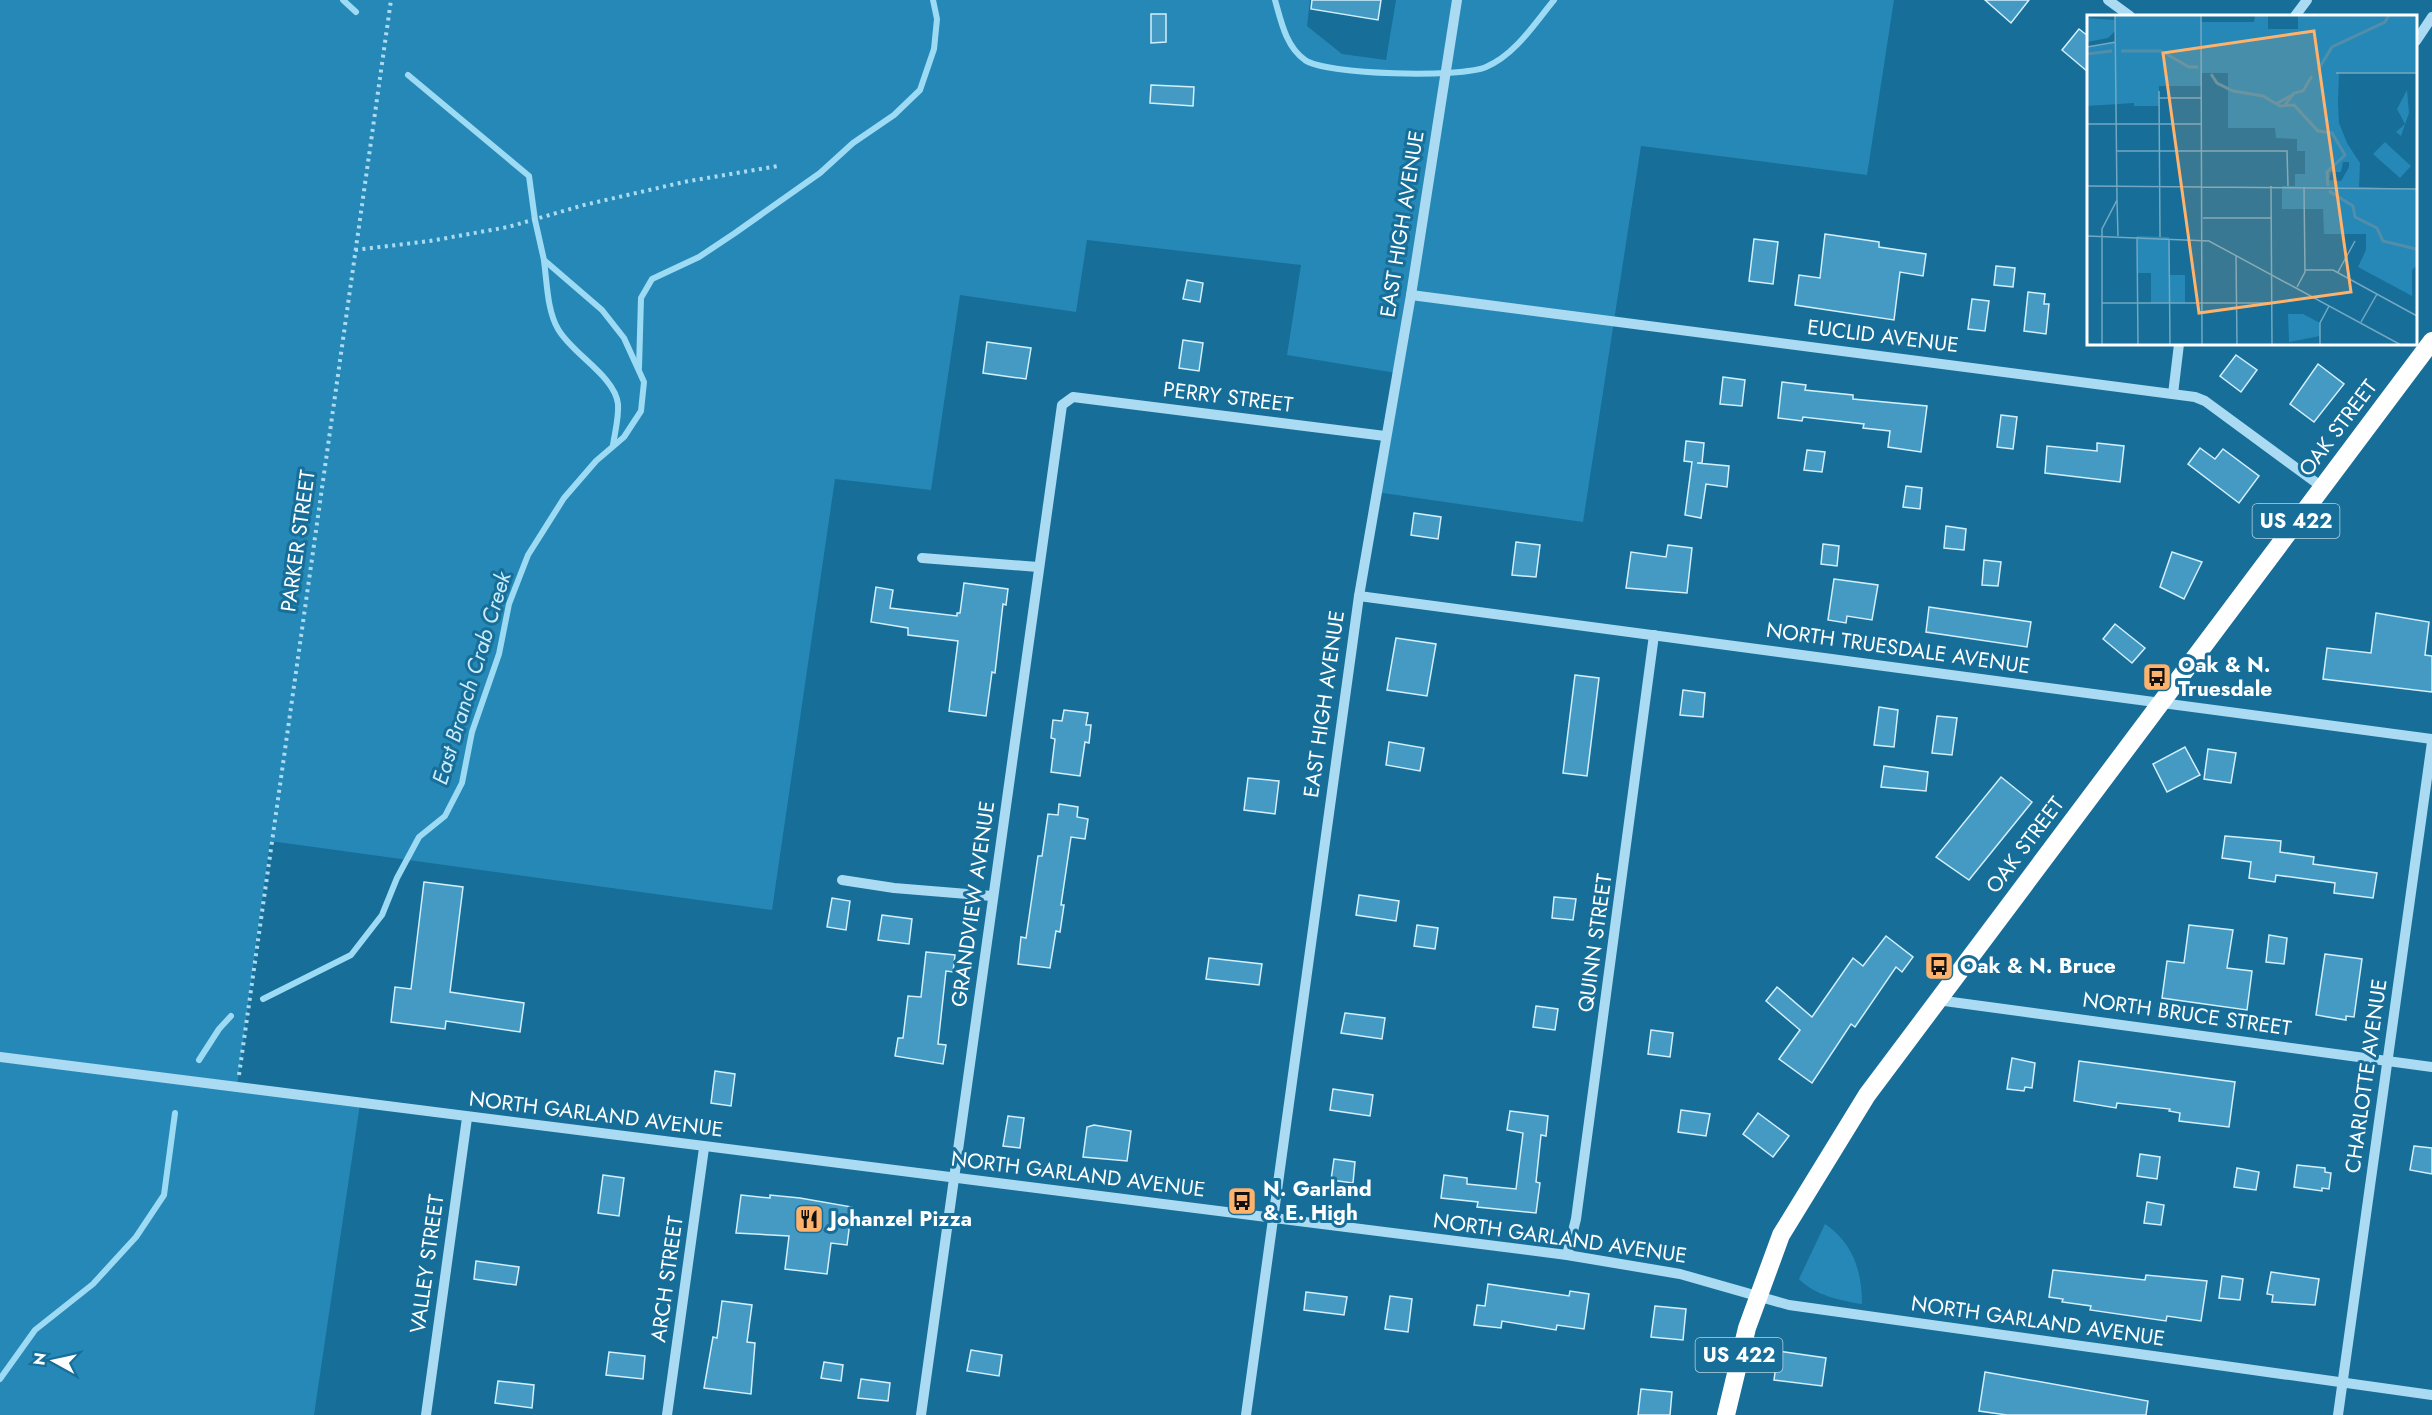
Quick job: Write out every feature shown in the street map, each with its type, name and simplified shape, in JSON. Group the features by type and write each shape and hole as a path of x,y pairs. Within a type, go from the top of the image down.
{"highway":[{"name":"OAK STREET","path":"1726,1415 1735,1370 1757,1296 1787,1225 1867,1095 2432,341"}],"street":[{"name":"EAST HIGH AVENUE","path":"1246,1415 1359,596 1411,295 1457,0"},
{"path":"2108,0 2129,15"},
{"path":"2296,15 2307,0"},
{"path":"2417,37 2432,17"},
{"name":"EUCLID AVENUE","path":"1411,295 2173,394 2205,401 2322,487"},
{"path":"2173,394 2179,345"},
{"name":"PERRY STREET","path":"1066,400 1073,397 1385,436"},
{"name":"GRANDVIEW AVENUE","path":"921,1415 1038,567 1060,414 1066,400"},
{"path":"922,558 1038,567"},
{"name":"NORTH TRUESDALE AVENUE","path":"1359,596 2432,740"},
{"name":"QUINN STREET","path":"1567,1255 1578,1207 1654,635"},
{"name":"CHARLOTTE AVENUE","path":"2338,1415 2432,740"},
{"path":"842,879 914,890 992,896"},
{"name":"NORTH BRUCE STREET","path":"1937,1000 2432,1067"},
{"name":"NORTH GARLAND AVENUE","path":"0,1057 704,1148 1567,1255 1680,1274 1789,1305 2432,1395"},
{"name":"VALLEY STREET","path":"426,1415 467,1118"},
{"name":"ARCH STREET","path":"667,1415 704,1148"}],"path":[{"name":"PARKER STREET","path":"237,1087 391,0"},
{"path":"355,250 430,241 514,226 684,182 778,166"}],"shaded area":[{"path":"0,0 1310,0 1307,26 1342,54 1386,60 1396,0 1894,0 1867,175 1641,146 1583,522 1376,492 1396,373 1287,355 1301,265 1087,240 1076,312 960,295 931,490 835,479 772,910 270,841 237,1087 360,1104 314,1415 0,1415"},
{"path":"1825,1224 1843,1240 1854,1259 1860,1280 1862,1304 1820,1293 1799,1279"}],"building":[{"path":"1312,0 1381,0 1378,20 1311,9"},
{"path":"1985,0 2029,0 2011,23"},
{"path":"1151,14 1166,14 1166,42 1151,43"},
{"path":"2079,29 2087,35 2087,71 2062,50"},
{"path":"1151,85 1194,87 1193,106 1150,103"},
{"path":"1825,234 1879,242 1879,247 1926,254 1923,276 1900,272 1894,320 1795,305 1799,275 1820,278"},
{"path":"1754,239 1778,242 1773,284 1749,281"},
{"path":"1996,266 2015,268 2013,287 1994,285"},
{"path":"1187,280 1203,283 1200,302 1183,299"},
{"path":"2028,292 2045,294 2044,304 2049,304 2046,334 2024,331"},
{"path":"1972,299 1989,301 1985,331 1968,329"},
{"path":"1183,340 1203,343 1199,371 1179,368"},
{"path":"987,342 1031,348 1026,379 983,373"},
{"path":"2236,355 2257,370 2241,392 2220,376"},
{"path":"2318,364 2344,384 2314,422 2290,404"},
{"path":"1723,377 1745,380 1742,406 1720,404"},
{"path":"1782,382 1806,385 1805,390 1853,395 1853,399 1927,406 1921,452 1888,447 1890,431 1863,428 1864,424 1803,417 1802,421 1778,418"},
{"path":"2001,415 2017,417 2013,449 1997,447"},
{"path":"1686,441 1704,443 1702,463 1697,463 1729,466 1727,487 1706,484 1701,518 1685,515 1692,462 1684,461"},
{"path":"2097,443 2124,446 2120,482 2045,473 2047,446 2097,451"},
{"path":"2200,448 2215,459 2223,449 2259,476 2239,503 2188,464"},
{"path":"1807,450 1825,452 1822,472 1804,470"},
{"path":"1906,486 1922,488 1920,509 1903,507"},
{"path":"1414,513 1441,517 1438,539 1411,535"},
{"path":"1946,526 1966,529 1964,550 1944,548"},
{"path":"1516,542 1540,545 1536,577 1512,575"},
{"path":"1823,544 1839,546 1837,566 1821,564"},
{"path":"1668,545 1692,548 1687,593 1626,588 1631,552 1666,557"},
{"path":"2172,552 2202,562 2184,599 2160,587"},
{"path":"1984,560 2001,562 1998,586 1982,585"},
{"path":"1834,579 1878,585 1872,620 1847,616 1846,623 1828,620"},
{"path":"964,583 1008,589 1006,605 1003,604 995,673 992,672 986,716 949,711 958,641 908,635 908,628 871,622 876,587 893,590 890,608 957,616 957,613 960,613"},
{"path":"1929,607 2031,622 2027,647 1926,632"},
{"path":"2376,613 2429,622 2425,655 2432,656 2432,692 2323,679 2327,648 2371,653"},
{"path":"2115,624 2145,648 2132,663 2103,639"},
{"path":"1396,638 1436,644 1427,696 1387,690"},
{"path":"1575,675 1599,678 1587,776 1563,773"},
{"path":"1683,690 1705,693 1703,717 1680,715"},
{"path":"1879,707 1898,710 1894,747 1874,745"},
{"path":"1064,710 1088,713 1086,725 1091,725 1089,743 1085,742 1080,776 1051,772 1055,739 1051,738 1053,720 1062,721"},
{"path":"1937,716 1957,718 1952,755 1932,753"},
{"path":"1389,742 1424,748 1420,771 1386,765"},
{"path":"2185,747 2200,775 2167,792 2153,764"},
{"path":"2208,749 2236,753 2231,783 2204,779"},
{"path":"1884,766 1928,772 1926,791 1881,787"},
{"path":"2001,777 2032,802 1969,880 1936,857"},
{"path":"1248,778 1279,781 1275,814 1244,810"},
{"path":"1059,804 1078,807 1077,817 1088,819 1085,839 1071,837 1061,905 1064,905 1060,932 1056,931 1050,968 1018,964 1021,937 1026,938 1038,856 1042,856 1048,814 1058,815"},
{"path":"2225,836 2281,841 2280,852 2314,857 2313,864 2377,873 2373,898 2334,893 2335,883 2276,875 2275,882 2249,878 2251,862 2222,858"},
{"path":"424,882 463,887 450,992 524,1003 520,1032 446,1021 445,1029 391,1022 395,987 411,989"},
{"path":"1359,895 1399,901 1396,921 1356,915"},
{"path":"1554,897 1576,899 1573,920 1552,918"},
{"path":"832,898 850,901 846,930 827,927"},
{"path":"882,915 912,919 909,944 878,940"},
{"path":"1417,925 1438,928 1435,949 1414,946"},
{"path":"2189,925 2233,930 2227,968 2252,971 2247,1010 2162,998 2167,961 2184,963"},
{"path":"2269,935 2287,938 2284,964 2266,962"},
{"path":"1886,936 1913,957 1902,972 1896,967 1855,1027 1851,1024 1812,1083 1779,1059 1800,1030 1766,1001 1777,987 1812,1017 1853,958 1863,966"},
{"path":"926,952 955,955 953,972 946,971 938,1044 946,1045 943,1064 895,1056 898,1038 903,1038 908,996 921,997"},
{"path":"2325,954 2362,959 2354,1017 2346,1016 2346,1020 2316,1015"},
{"path":"1209,958 1262,964 1259,985 1206,979"},
{"path":"1536,1006 1558,1009 1555,1030 1533,1027"},
{"path":"1345,1013 1385,1018 1382,1039 1341,1033"},
{"path":"1651,1030 1673,1033 1670,1057 1648,1054"},
{"path":"2012,1058 2035,1063 2032,1088 2025,1087 2024,1091 2007,1089"},
{"path":"2079,1061 2235,1082 2229,1127 2179,1121 2180,1113 2169,1111 2170,1109 2117,1103 2116,1108 2074,1101"},
{"path":"715,1071 735,1074 731,1106 711,1103"},
{"path":"1333,1089 1373,1095 1370,1116 1330,1110"},
{"path":"1681,1110 1710,1114 1706,1136 1678,1132"},
{"path":"1510,1111 1548,1116 1546,1136 1541,1135 1536,1182 1540,1183 1536,1213 1477,1207 1478,1202 1441,1198 1444,1175 1467,1178 1467,1184 1516,1189 1523,1133 1507,1130"},
{"path":"1758,1113 1789,1136 1773,1157 1743,1134"},
{"path":"1008,1116 1024,1118 1020,1148 1003,1146"},
{"path":"1094,1125 1131,1131 1127,1161 1083,1157 1087,1127"},
{"path":"2414,1146 2432,1148 2432,1174 2410,1170"},
{"path":"2140,1154 2160,1157 2157,1179 2137,1176"},
{"path":"1334,1159 1355,1162 1353,1183 1331,1180"},
{"path":"2297,1165 2325,1168 2325,1172 2331,1173 2329,1189 2322,1188 2322,1191 2294,1187"},
{"path":"2237,1168 2259,1172 2256,1190 2234,1187"},
{"path":"603,1175 624,1178 619,1216 598,1213"},
{"path":"741,1195 800,1198 852,1207 847,1245 831,1243 827,1274 785,1269 789,1236 736,1233"},
{"path":"2147,1202 2164,1205 2161,1225 2144,1223"},
{"path":"476,1261 519,1267 516,1285 474,1279"},
{"path":"2053,1270 2145,1280 2146,1275 2207,1281 2201,1321 2167,1316 2166,1321 2090,1310 2091,1306 2062,1302 2063,1299 2049,1297"},
{"path":"2271,1272 2319,1279 2315,1305 2272,1302 2273,1295 2267,1294"},
{"path":"2222,1276 2243,1279 2240,1300 2219,1298"},
{"path":"1488,1284 1569,1296 1570,1291 1589,1294 1584,1329 1557,1325 1556,1330 1502,1321 1501,1328 1474,1325 1477,1305 1485,1306"},
{"path":"1306,1292 1347,1297 1344,1315 1304,1310"},
{"path":"1390,1296 1412,1299 1408,1332 1385,1329"},
{"path":"722,1301 752,1305 747,1342 755,1343 751,1394 704,1388 713,1337 717,1338"},
{"path":"1655,1306 1686,1309 1683,1340 1651,1337"},
{"path":"971,1350 1002,1355 999,1376 967,1371"},
{"path":"1778,1351 1826,1358 1822,1386 1774,1380"},
{"path":"609,1352 645,1356 643,1379 606,1375"},
{"path":"824,1362 843,1365 841,1381 821,1378"},
{"path":"1985,1372 2148,1401 2146,1415 2007,1415 1979,1411"},
{"path":"861,1379 890,1383 888,1401 858,1398"},
{"path":"498,1381 534,1385 532,1408 495,1403"},
{"path":"1641,1389 1672,1392 1670,1415 1638,1415"}],"waterway":[{"path":"343,0 356,12"},
{"name":"East Branch Crab Creek","path":"639,368 641,298 652,279 699,257 735,233 820,173 853,143 894,115 920,90 934,49 937,19 933,0"},
{"name":"East Branch Crab Creek","path":"1275,0 1289,41 1305,60 1338,69 1423,74 1472,70 1496,62 1524,38 1554,0"},
{"name":"East Branch Crab Creek","path":"263,999 351,955 382,915 397,878 419,837 445,816 462,783 472,732 499,654 509,604 528,555 564,498 596,461 624,437 641,411 644,382 624,338 602,310 544,260 535,220 529,176 408,75"},
{"path":"544,261 550,305 558,329 609,384 615,394 618,409 613,445"},
{"name":"East Branch Crab Creek","path":"199,1060 219,1029 231,1016"},
{"name":"East Branch Crab Creek","path":"0,1379 35,1330 93,1284 136,1237 164,1195 175,1113"}],"place":[{"name":"Oak & N. Truesdale","path":"2157,677"},
{"name":"Oak & N. Bruce","path":"1939,966"},
{"name":"N. Garland & E. High","path":"1242,1201"},
{"name":"Johanzel Pizza","path":"809,1219"}]}
